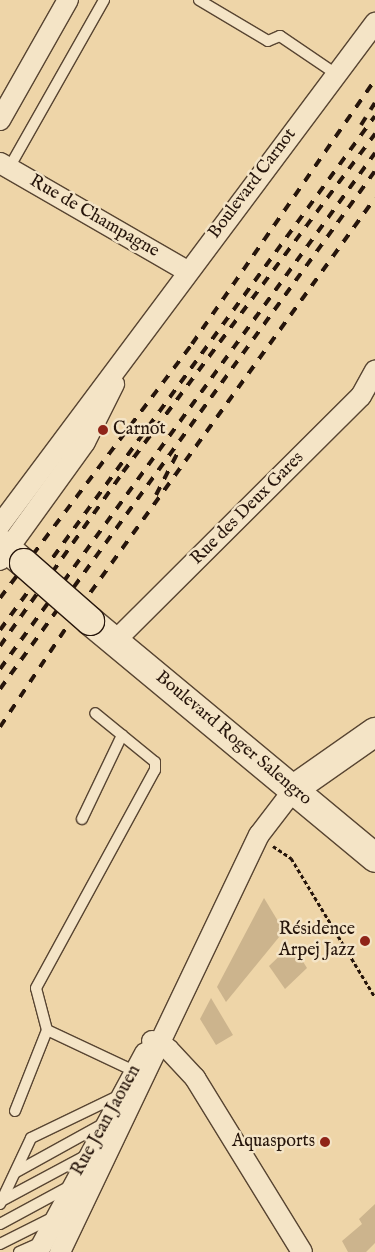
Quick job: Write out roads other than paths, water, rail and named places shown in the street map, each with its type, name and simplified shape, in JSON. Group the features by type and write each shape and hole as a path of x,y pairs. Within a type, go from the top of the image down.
{"main road":[{"name":"Boulevard Roger Salengro","path":"6,548 90,621 295,788 375,858"},
{"path":"295,788 375,732"}],"street":[{"path":"0,120 68,0"},
{"name":"Boulevard Carnot","path":"6,548 85,442 131,347 375,22"},
{"name":"Rue de Champagne","path":"4,165 187,271"},
{"name":"Rue des Deux Gares","path":"115,641 368,400 375,371"},
{"name":"Rue Jean Jaouen","path":"47,1248 182,994 259,835 295,788"},
{"path":"156,1043 195,1078 302,1252"},
{"name":"Rue Jean Jaouen","path":"47,1248 57,1215 88,1154 134,1071 156,1043"}],"lane":[{"path":"4,165 104,0"},
{"path":"199,0 268,41 280,36 336,74"},
{"path":"15,1111 47,1030 36,988 155,770 155,762 95,713"},
{"path":"82,819 122,735"},
{"path":"47,1030 134,1071"},
{"path":"1,1203 31,1138 121,1094"},
{"path":"16,1172 106,1122"},
{"path":"1,1203 88,1154"},
{"path":"0,1224 73,1185"},
{"path":"0,1244 57,1215"},
{"path":"19,1252 47,1248"}],"railway":[{"path":"0,598 192,344 375,80"},
{"path":"361,125 375,103"},
{"path":"0,630 375,116"},
{"path":"0,646 123,472 375,134"},
{"path":"0,669 375,153"},
{"path":"0,689 375,171"},
{"path":"0,727 80,607 375,198"},
{"path":"156,495 179,450"}],"place":[{"name":"Carnot","path":"103,430"},
{"name":"Résidence Arpej Jazz","path":"365,941"},
{"name":"Aquasports","path":"325,1142"}]}
